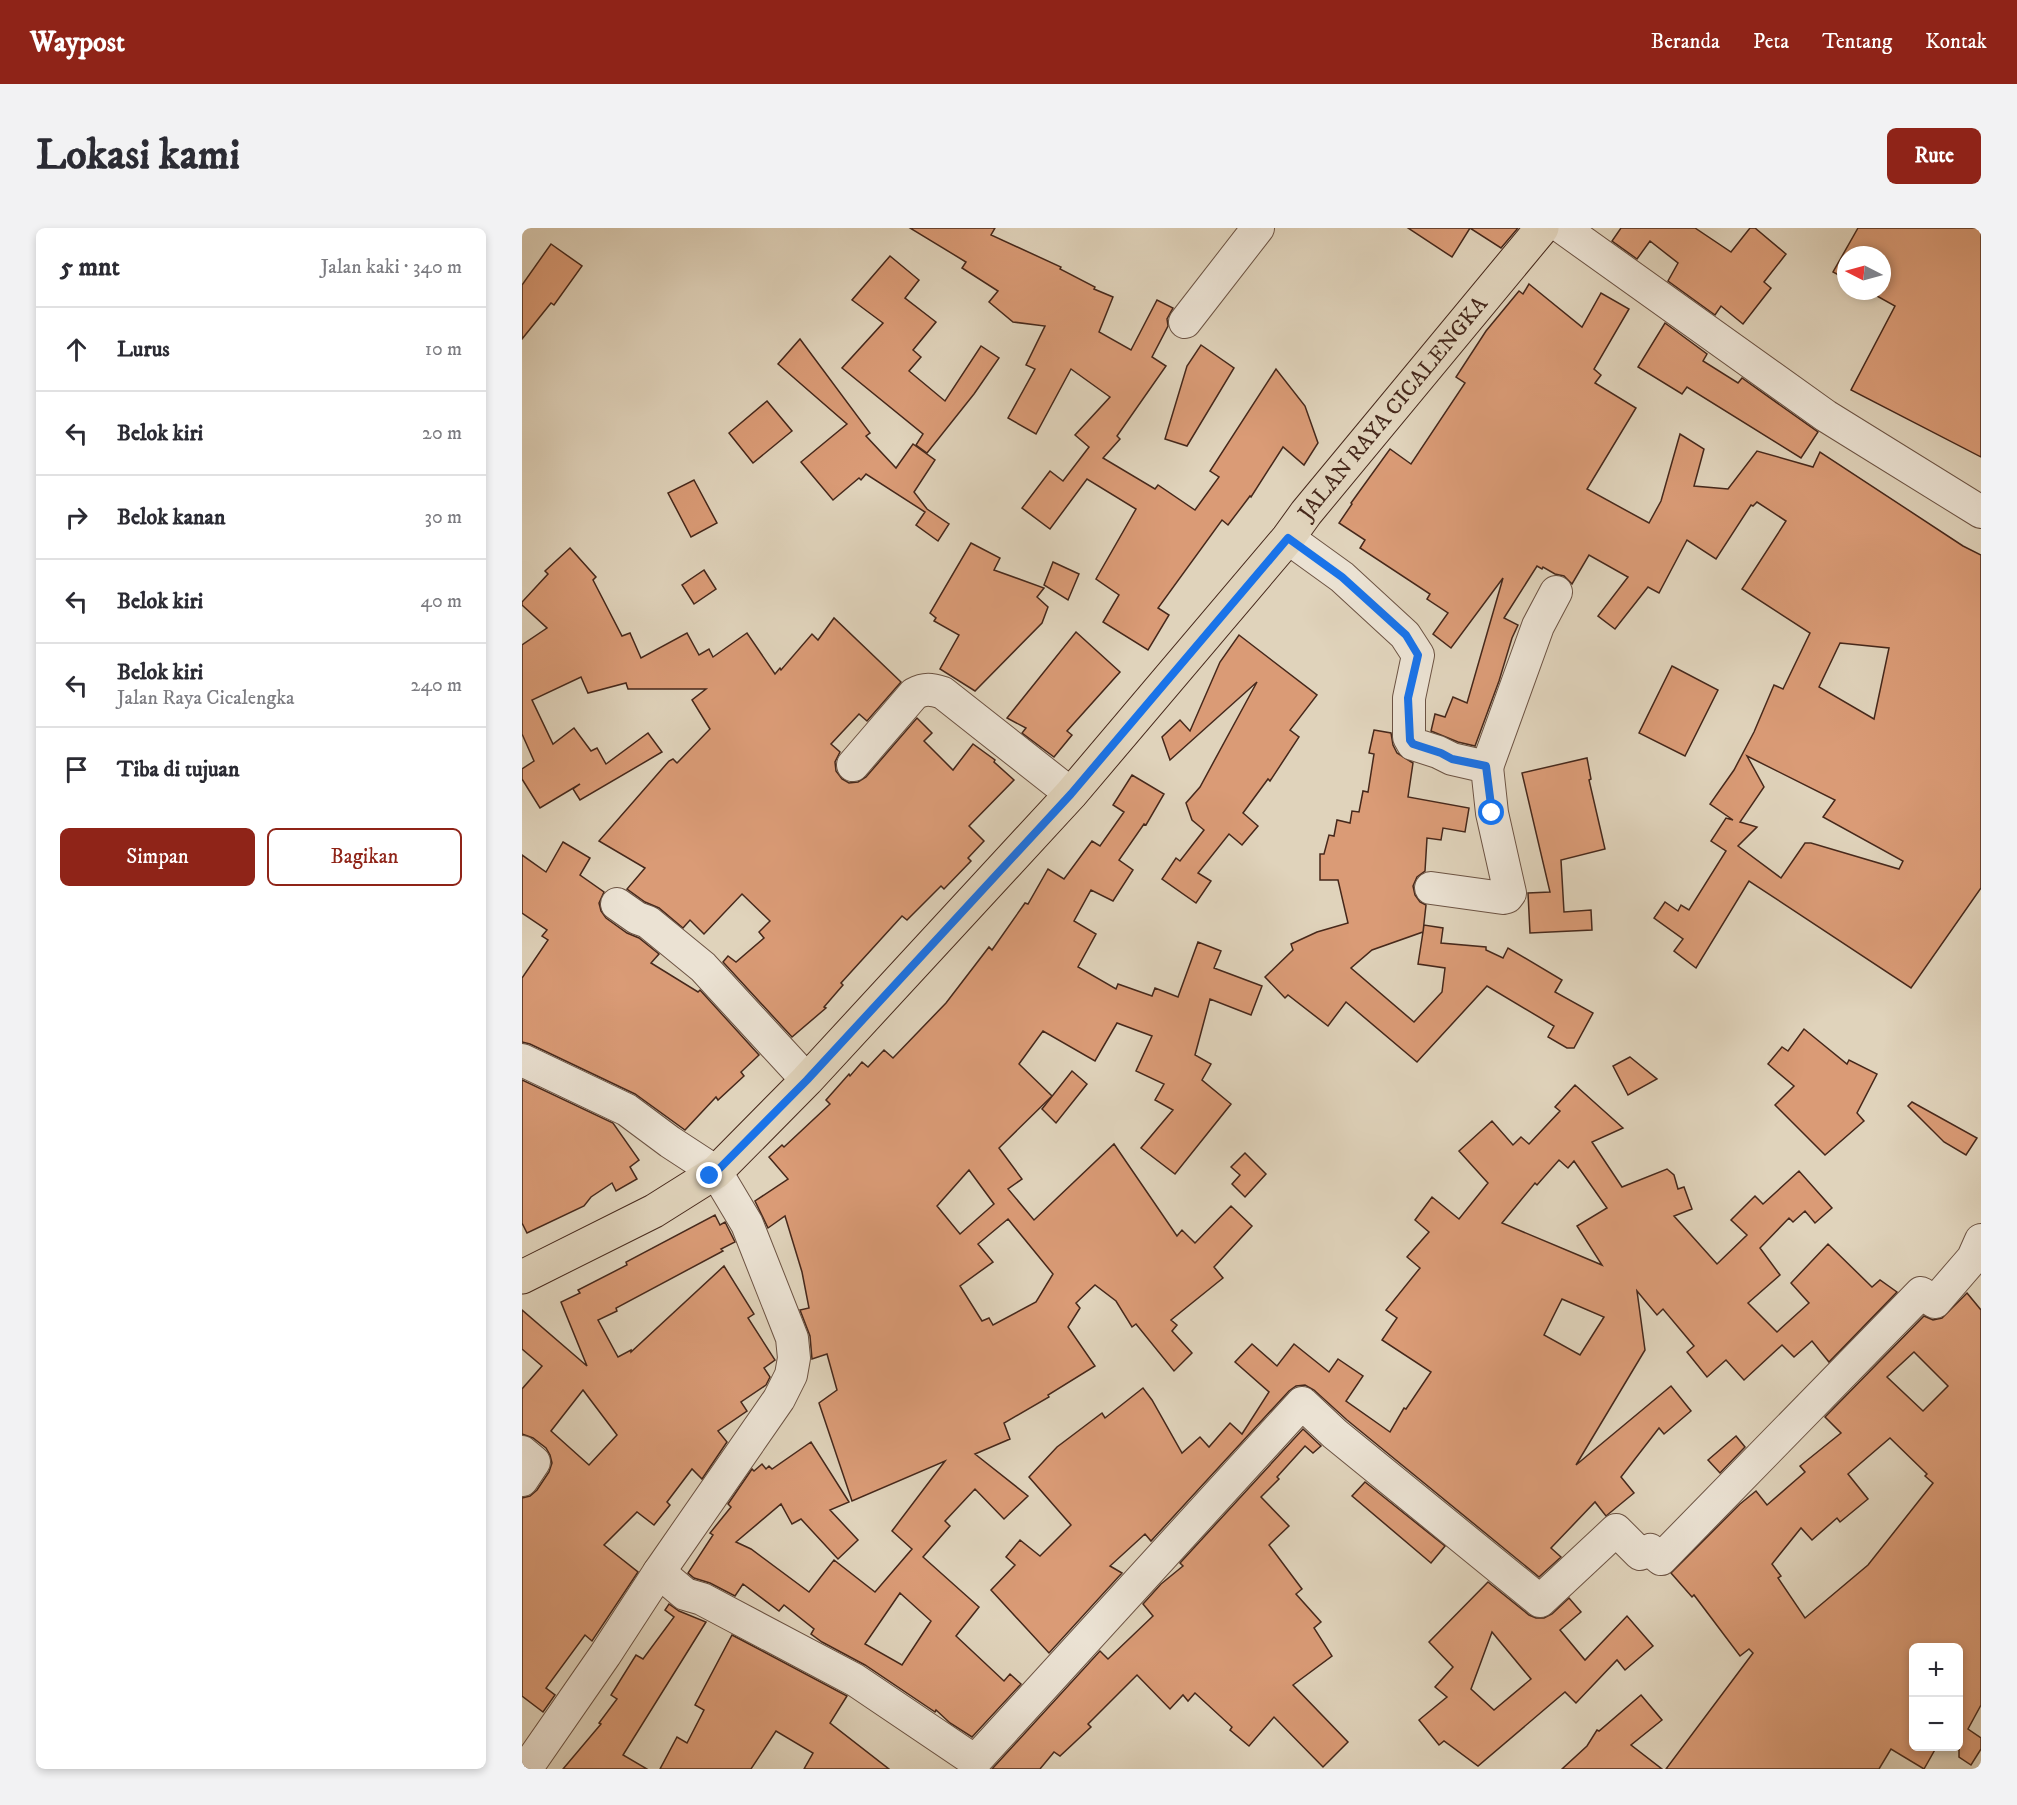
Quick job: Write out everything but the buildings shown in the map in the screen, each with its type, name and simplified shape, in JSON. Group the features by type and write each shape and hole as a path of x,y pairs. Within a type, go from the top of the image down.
{"main road":[{"name":"JALAN RAYA CICALENGKA","path":"522,1277 654,1211 716,1172 807,1080 1071,794 1288,538 1306,513 1542,228"}],"street":[{"path":"1185,322 1258,228"},
{"path":"1563,228 1826,416 1981,512"},
{"path":"1288,538 1342,577 1406,635 1413,646 1418,655 1408,698 1409,737 1413,744 1452,759 1487,767"},
{"path":"1431,888 1503,898 1510,893 1492,813 1487,767 1538,626 1556,592"},
{"path":"853,765 914,693 922,689 932,689 943,693 1071,794"},
{"path":"617,904 637,918 648,922 703,967 807,1080"},
{"path":"522,1060 627,1110 716,1172 747,1224 792,1338 794,1358 791,1375 779,1399 526,1769"},
{"path":"659,1572 685,1594 702,1599 855,1680 975,1761 1302,1403 1335,1434 1540,1601 1616,1530 1640,1554 1650,1550 1661,1559 1826,1393 1921,1293 1935,1302 1973,1258 1981,1240"},
{"path":"522,1452 534,1462 522,1480"}],"route":[{"path":"710,1176 807,1080 1071,794 1288,538 1342,577 1406,635 1418,655 1408,698 1410,740 1413,744 1452,759 1486,766 1492,813"}]}
